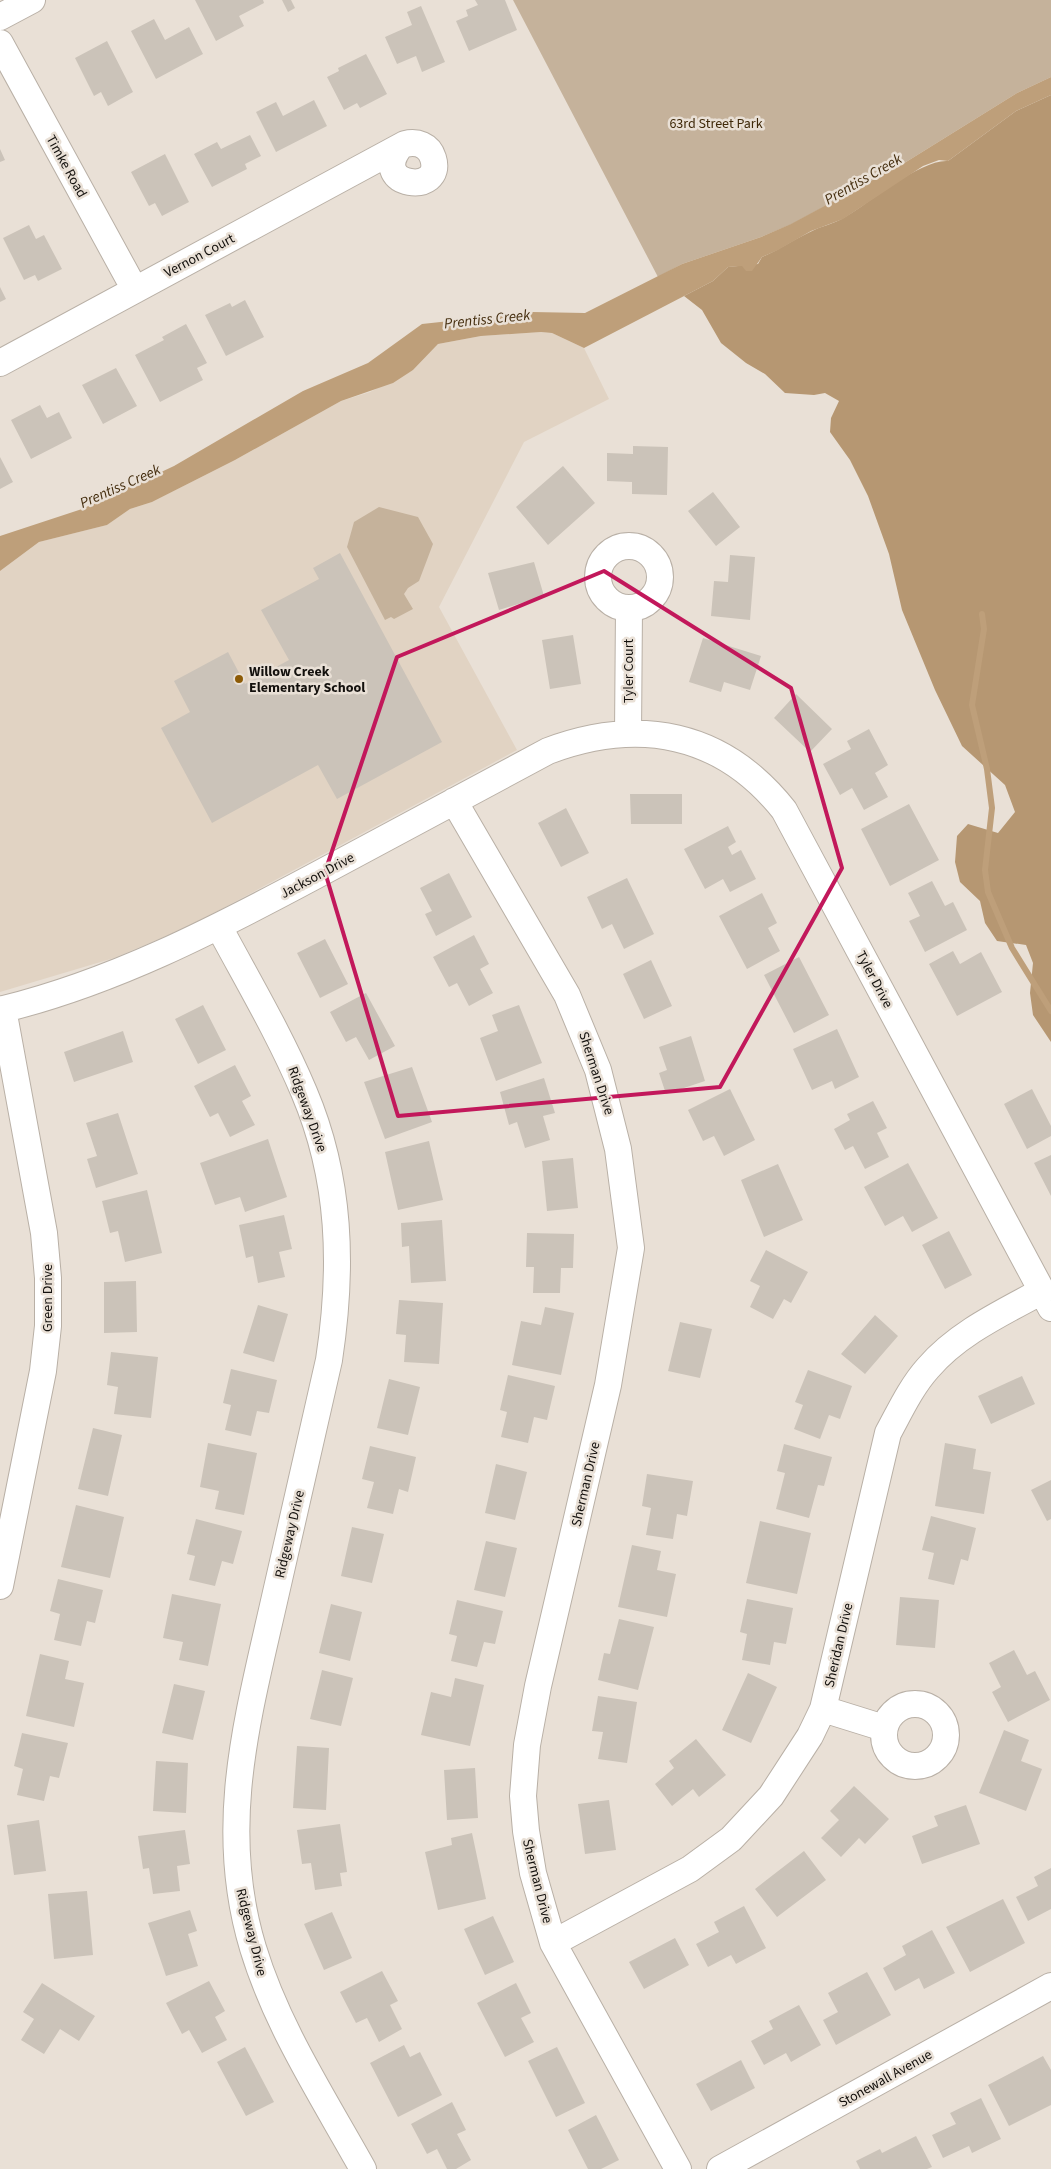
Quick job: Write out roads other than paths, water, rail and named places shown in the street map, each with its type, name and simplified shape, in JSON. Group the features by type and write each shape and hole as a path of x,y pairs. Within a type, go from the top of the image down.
{"street":[{"path":"0,17 32,0"},
{"name":"Timke Road","path":"0,42 135,290"},
{"name":"Vernon Court","path":"0,363 399,148"},
{"name":"Tyler Court","path":"628,608 628,734"},
{"name":"Jackson Drive","path":"1,1010 64,992 110,976 219,927 548,751 576,740 603,735 628,734"},
{"name":"Tyler Drive","path":"628,734 657,735 692,742 731,759 752,775 784,810 1046,1299"},
{"name":"Sherman Drive","path":"454,801 567,994 585,1034 610,1109 618,1149 631,1248 608,1385 538,1686 526,1752 523,1796 526,1832 533,1873 554,1943 678,2169"},
{"name":"Ridgeway Drive","path":"219,927 291,1061 305,1094 325,1156 337,1224 338,1288 329,1360 252,1700 237,1783 235,1818 239,1883 250,1938 264,1981 284,2025 362,2169"},
{"name":"Green Drive","path":"0,1586 43,1371 48,1326 48,1278 44,1233 1,1010"},
{"name":"Sheridan Drive","path":"554,1943 690,1869 731,1839 771,1796 810,1736 823,1709 888,1433 908,1396 928,1368 956,1341 1046,1299"},
{"path":"823,1709 884,1728"},
{"name":"Stonewall Avenue","path":"720,2169 1051,1986"}],"water":[{"name":"Prentiss Creek","path":"1051,77 1051,95 1016,111 948,161 939,160 923,166 843,219 811,231 762,257 752,271 746,271 742,266 728,267 713,281 584,348 552,333 541,332 481,336 438,344 413,370 393,383 341,401 235,460 152,502 130,509 107,525 39,542 0,571 0,536 82,509 174,466 303,391 368,363 422,324 532,312 585,313 682,264 761,237 791,224 906,162 1017,93"}],"waterway":[{"path":"982,614 984,629 972,705 987,769 992,808 985,870 988,892 1012,948 1051,1011"}],"place":[{"name":"Willow Creek Elementary School","path":"239,679"}],"park label":[{"name":"63rd Street Park","path":"716,123"}]}
